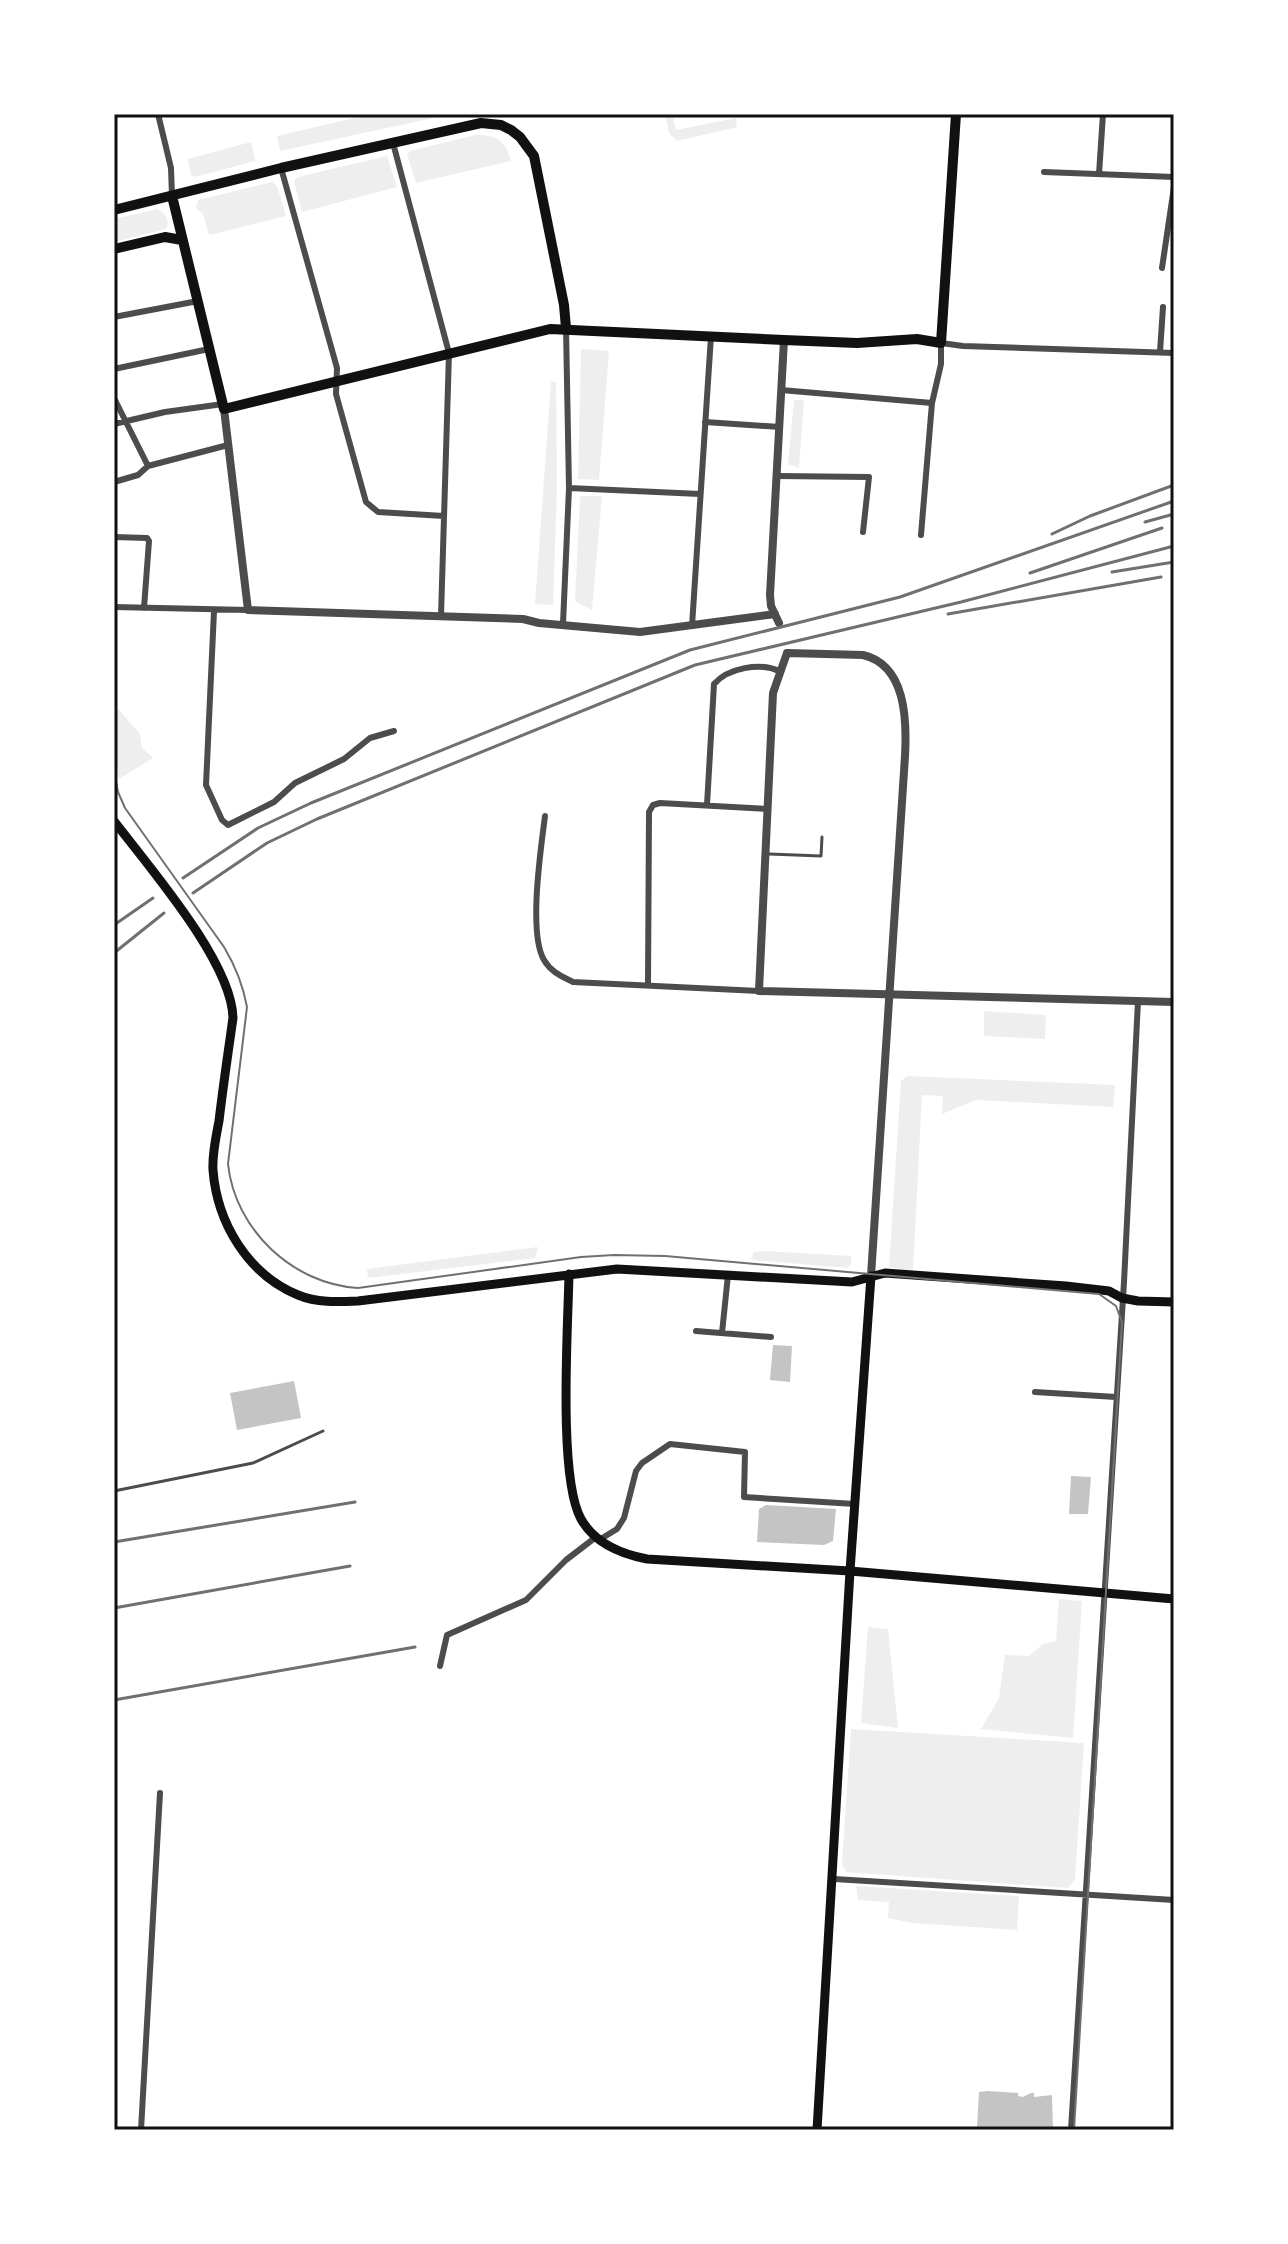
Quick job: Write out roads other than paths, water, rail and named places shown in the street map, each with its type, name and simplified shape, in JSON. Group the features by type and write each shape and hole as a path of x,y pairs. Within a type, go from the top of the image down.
{"main road":[{"path":"172,196 224,406 550,329 857,343 917,339 941,343 956,114"},
{"path":"114,210 393,142 481,123 501,125 520,137 534,156 566,328"},
{"path":"114,249 165,237 182,240"},
{"path":"114,821 212,956 226,983 233,1006 212,1166 221,1214 244,1253 262,1272 300,1296 330,1303 358,1301 617,1269 852,1282 885,1273 1066,1286 1109,1291 1122,1298 1174,1302"},
{"path":"569,1274 569,1462 577,1510 582,1522 598,1539 628,1556 850,1571 1174,1599"},
{"path":"817,2130 871,1276"}],"street":[{"path":"158,114 171,168 172,196"},
{"path":"1099,174 1103,114"},
{"path":"393,142 449,353 441,616"},
{"path":"281,168 337,368 336,394 366,502 378,512 444,516"},
{"path":"1044,172 1174,177"},
{"path":"1162,268 1174,187"},
{"path":"114,317 198,301"},
{"path":"1160,352 1163,307"},
{"path":"563,624 569,488 566,328"},
{"path":"692,626 711,336"},
{"path":"114,607 523,619 640,632 777,618 770,595 784,340"},
{"path":"921,535 932,403 941,364 941,343 1174,353"},
{"path":"114,369 209,349"},
{"path":"781,390 932,403"},
{"path":"114,398 148,466"},
{"path":"114,424 165,412 224,406 248,610"},
{"path":"705,422 780,427"},
{"path":"114,482 138,475 148,466 228,445"},
{"path":"777,476 869,477 863,532"},
{"path":"569,488 700,494"},
{"path":"114,537 147,538 149,541 144,608"},
{"path":"214,611 206,785 222,820 228,825 274,802 295,783 344,759 370,738 394,731"},
{"path":"759,991 773,693 786,649 874,657 885,664 904,705 906,734 871,1276"},
{"path":"707,805 714,684 730,672 769,666 779,671"},
{"path":"648,984 649,812 653,805 768,809"},
{"path":"545,816 535,938 543,959 556,974 573,982 759,991 1174,1002"},
{"path":"1071,2130 1138,1001"},
{"path":"722,1333 728,1275"},
{"path":"696,1331 771,1337"},
{"path":"1035,1392 1116,1397"},
{"path":"440,1666 447,1635 526,1600 566,1560 617,1529 624,1518 636,1471 642,1463 654,1458 670,1444 745,1452 744,1497 855,1504"},
{"path":"141,2130 160,1793"},
{"path":"834,1879 1174,1900"}],"lane":[{"path":"765,853 821,856 822,837"},
{"path":"114,1491 253,1463 323,1431"}],"tram line":[{"path":"114,772 125,808 224,947 238,976 247,1007 228,1164 233,1188 242,1211 255,1231 271,1249 311,1276 358,1288 581,1257 665,1256 1099,1294 1116,1306 1122,1322 1074,2130"}],"railway":[{"path":"1052,534 1090,516 1174,485"},
{"path":"183,878 258,828 311,803 690,650 900,597 1174,501"},
{"path":"1145,522 1174,514"},
{"path":"1030,573 1162,528"},
{"path":"193,893 267,843 317,819 695,665 961,602 1174,546"},
{"path":"1112,572 1174,562"},
{"path":"948,614 1161,577"},
{"path":"114,925 153,898"},
{"path":"114,953 164,913"},
{"path":"114,1542 355,1502"},
{"path":"114,1608 350,1566"},
{"path":"114,1700 415,1647"}]}
